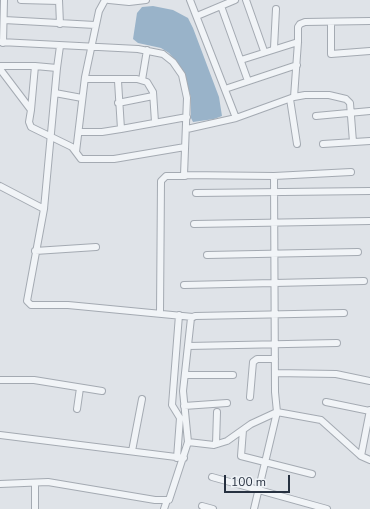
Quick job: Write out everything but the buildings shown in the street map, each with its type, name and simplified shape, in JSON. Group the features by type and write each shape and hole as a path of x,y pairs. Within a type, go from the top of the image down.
{"street":[{"path":"4,0 4,20 1,43 147,50 163,54 173,62 182,75 188,98 183,172 185,176"},
{"path":"21,0 59,1 60,24"},
{"path":"76,152 82,98 95,25 99,10 105,0"},
{"path":"109,0 146,0"},
{"path":"190,0 236,118"},
{"path":"197,16 235,0"},
{"path":"246,0 264,51"},
{"path":"221,6 248,81"},
{"path":"274,48 276,9"},
{"path":"4,20 95,25"},
{"path":"297,144 292,98 297,65 298,27 300,24 370,21"},
{"path":"331,22 331,54 370,51"},
{"path":"241,60 264,51 298,42"},
{"path":"60,46 44,209 27,298 31,305 68,304 192,317 344,313"},
{"path":"142,80 147,50"},
{"path":"225,89 297,65"},
{"path":"0,67 35,66 57,68"},
{"path":"35,66 29,122 31,127 72,147 76,152 77,157 81,160 114,159 185,147"},
{"path":"0,67 30,110"},
{"path":"85,79 118,81 142,80 150,85 153,96 155,122"},
{"path":"118,81 118,103 121,129"},
{"path":"55,93 82,98"},
{"path":"187,130 236,118 292,98 305,95 329,96 346,99 350,103 352,113 353,142"},
{"path":"118,103 153,96"},
{"path":"316,116 370,111"},
{"path":"79,132 102,132 187,117"},
{"path":"323,144 370,141"},
{"path":"160,313 162,181 166,176 274,176 351,172"},
{"path":"254,509 260,491 277,412 275,373 274,176"},
{"path":"0,186 44,209"},
{"path":"196,193 370,191"},
{"path":"194,224 370,221"},
{"path":"35,251 96,247"},
{"path":"207,255 358,252"},
{"path":"184,285 364,281"},
{"path":"177,458 180,418 172,405 179,315"},
{"path":"164,509 167,500 170,498 188,442 183,391 189,322 192,317"},
{"path":"188,346 337,343"},
{"path":"250,397 253,362 257,359 275,359"},
{"path":"275,373 336,374 370,381"},
{"path":"185,375 233,374"},
{"path":"0,380 34,380 102,391"},
{"path":"77,409 80,388"},
{"path":"132,451 142,399"},
{"path":"326,402 370,410 367,438 361,456"},
{"path":"184,406 227,403"},
{"path":"216,444 217,412"},
{"path":"188,442 216,444 228,441 269,414 277,412 321,420 361,456 370,460"},
{"path":"243,430 241,456 312,474"},
{"path":"0,435 184,458"},
{"path":"212,477 327,509"},
{"path":"35,483 35,509"},
{"path":"0,484 66,484 155,500 167,500"},
{"path":"202,506 213,509"}],"water":[{"path":"153,6 173,10 188,18 219,97 222,116 214,119 193,122 191,118 191,98 184,74 177,62 169,53 161,48 138,43 133,39 137,13 142,7"}]}
